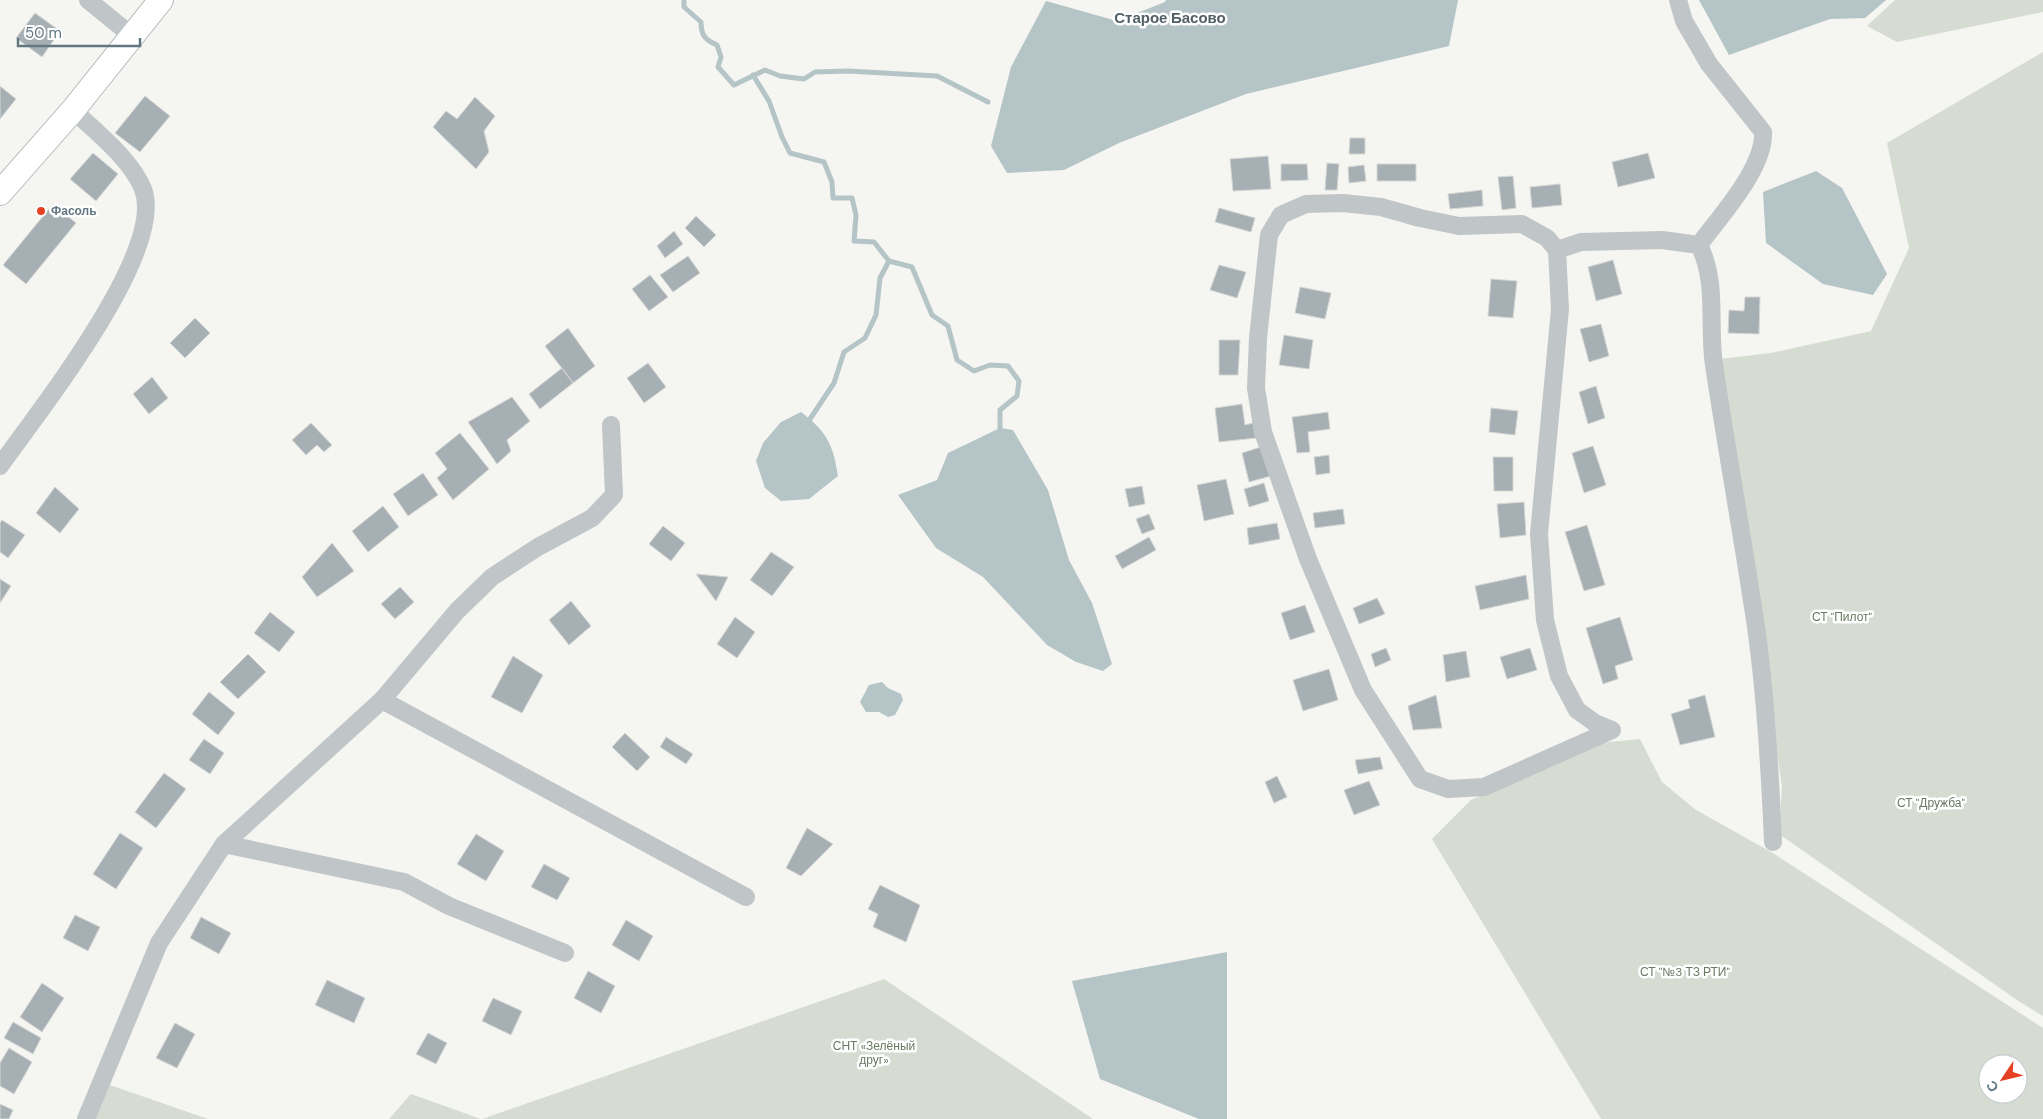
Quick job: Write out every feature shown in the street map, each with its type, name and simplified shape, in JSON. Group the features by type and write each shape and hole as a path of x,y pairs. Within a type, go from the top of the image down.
{"street":[{"path":"88,0 131,35"},
{"path":"0,193 73,110 160,0"},
{"path":"1678,0 1684,21 1709,64 1763,132 1764,143 1753,169 1699,246"},
{"path":"0,466 94,330 127,274 141,237 145,210 143,190 117,152 73,110"},
{"path":"1342,202 1381,206 1420,218 1459,226 1522,224 1547,238 1557,250 1560,309 1539,534 1545,620 1559,676 1577,710 1595,723 1612,730 1484,787 1448,790 1420,779 1363,690 1308,559 1263,432 1256,388 1258,338 1269,235 1281,215 1306,204 1342,202"},
{"path":"1557,250 1581,242 1662,240 1699,246"},
{"path":"1699,246 1706,259 1711,292 1713,362 1756,629 1770,773 1773,842"},
{"path":"86,1119 159,943 224,844 382,700 457,611 492,577 538,546 592,518 614,495 611,425"},
{"path":"382,700 746,897"},
{"path":"224,844 404,882 449,906 565,953"}],"green space":[{"path":"1895,0 2043,0 2043,12 1897,42 1867,26"},
{"name":"СТ \"Дружба\"","path":"2043,52 2043,1016 2017,1000 1779,834 1782,787 1719,359 1771,353 1871,331 1909,248 1887,143"},
{"name":"СТ \"№3 ТЗ РТИ\"","path":"1640,739 1662,782 1696,810 1771,852 2043,1028 2043,1119 1601,1119 1432,839 1471,800 1599,743"},
{"name":"СНТ «Зелёный друг»","path":"884,979 1093,1119 482,1119"},
{"path":"107,1084 208,1119 95,1119"},
{"path":"411,1094 481,1119 389,1119"}],"shaded area":[{"path":"1166,0 1458,0 1449,46 1246,94 1119,143 1064,170 1007,173 991,146 1011,67 1046,1 1117,21"},
{"path":"1699,0 1886,0 1865,18 1830,19 1729,55"},
{"path":"1816,171 1842,188 1887,274 1873,295 1823,284 1766,243 1763,192"},
{"path":"801,412 823,433 834,455 838,476 809,499 781,501 765,488 756,461 763,443 781,422"},
{"path":"1000,428 1013,430 1048,490 1069,560 1092,603 1112,664 1103,671 1076,662 1047,645 983,577 936,548 898,495 937,480 948,453"},
{"path":"882,682 888,688 901,694 903,700 895,715 888,717 879,712 866,712 860,702 869,685"},
{"path":"1227,952 1227,1119 1199,1119 1100,1079 1072,981"}],"building":[{"path":"35,13 60,31 42,57 16,38"},
{"path":"0,86 16,99 0,119"},
{"path":"145,96 170,116 140,152 115,133"},
{"path":"475,97 495,116 484,131 489,152 476,169 433,127 446,111 457,119"},
{"path":"1350,138 1365,138 1365,154 1349,154"},
{"path":"93,153 118,174 96,201 70,179"},
{"path":"1648,153 1655,178 1618,187 1612,162"},
{"path":"1268,156 1271,189 1233,191 1230,159"},
{"path":"1327,163 1339,164 1337,190 1325,190"},
{"path":"1281,164 1307,164 1308,180 1281,181"},
{"path":"1377,164 1416,164 1416,181 1377,181"},
{"path":"1364,165 1366,181 1349,183 1348,167"},
{"path":"1513,176 1516,208 1502,210 1498,177"},
{"path":"1560,184 1562,205 1532,208 1530,187"},
{"path":"1482,190 1483,206 1450,209 1448,194"},
{"path":"53,204 76,223 26,284 3,265"},
{"path":"1219,208 1255,218 1251,232 1215,222"},
{"path":"696,216 716,235 704,247 685,228"},
{"path":"674,231 683,244 665,258 657,246"},
{"path":"688,256 700,273 673,292 660,275"},
{"path":"1613,260 1622,294 1596,301 1588,267"},
{"path":"1219,265 1246,272 1237,298 1210,290"},
{"path":"650,275 668,297 649,311 632,289"},
{"path":"1491,279 1517,281 1513,318 1488,316"},
{"path":"1300,287 1331,293 1325,319 1295,313"},
{"path":"1745,297 1760,297 1759,334 1728,333 1729,310 1744,311"},
{"path":"195,318 210,333 185,358 170,343"},
{"path":"1601,324 1609,356 1589,362 1580,329"},
{"path":"568,328 595,366 573,383 545,346"},
{"path":"1284,335 1313,340 1309,369 1279,365"},
{"path":"1219,340 1240,340 1238,375 1219,375"},
{"path":"648,363 666,387 644,403 627,378"},
{"path":"562,368 573,383 540,409 529,394"},
{"path":"152,377 168,398 149,414 133,394"},
{"path":"1596,386 1605,418 1588,424 1579,392"},
{"path":"512,397 530,421 507,440 511,451 497,464 468,422"},
{"path":"1242,404 1245,425 1253,423 1256,438 1219,442 1215,408"},
{"path":"1491,408 1518,411 1515,435 1489,432"},
{"path":"1328,412 1330,429 1308,432 1310,452 1297,453 1292,417"},
{"path":"311,423 332,445 324,452 317,445 306,455 292,440"},
{"path":"460,433 489,469 453,500 437,478 447,469 435,453"},
{"path":"1264,446 1271,476 1249,482 1242,453"},
{"path":"1593,446 1606,485 1584,493 1572,453"},
{"path":"1329,455 1330,473 1316,475 1314,457"},
{"path":"1493,457 1513,457 1513,491 1494,491"},
{"path":"423,473 438,495 408,516 393,494"},
{"path":"1226,479 1234,514 1204,521 1197,485"},
{"path":"1264,483 1269,501 1249,507 1244,489"},
{"path":"1142,486 1145,504 1129,507 1125,489"},
{"path":"55,487 79,509 60,533 36,513"},
{"path":"1524,502 1526,535 1500,538 1497,504"},
{"path":"383,506 399,527 368,552 352,531"},
{"path":"1343,509 1345,524 1315,528 1313,513"},
{"path":"1149,514 1155,529 1142,534 1136,519"},
{"path":"2,520 25,535 8,558 0,552 0,523"},
{"path":"1277,523 1280,539 1249,545 1247,528"},
{"path":"1587,525 1605,585 1584,591 1565,532"},
{"path":"663,526 685,543 671,561 649,544"},
{"path":"1149,537 1156,550 1122,569 1115,556"},
{"path":"332,543 354,571 317,597 302,577"},
{"path":"771,552 794,567 772,596 750,580"},
{"path":"696,574 728,577 716,601"},
{"path":"1526,575 1529,599 1480,610 1475,586"},
{"path":"0,579 11,586 0,603"},
{"path":"400,587 414,602 395,619 381,604"},
{"path":"1377,598 1385,614 1359,624 1353,608"},
{"path":"571,601 591,626 569,645 549,620"},
{"path":"1305,605 1315,632 1290,640 1281,613"},
{"path":"270,612 295,632 279,652 254,633"},
{"path":"735,617 755,632 737,658 717,644"},
{"path":"1620,617 1633,660 1615,666 1618,679 1603,684 1586,628"},
{"path":"1386,648 1391,660 1375,667 1371,654"},
{"path":"1530,648 1537,670 1507,679 1500,657"},
{"path":"1466,651 1470,677 1446,682 1443,655"},
{"path":"248,654 266,672 238,699 220,682"},
{"path":"513,656 543,675 522,713 491,697"},
{"path":"1329,669 1338,700 1303,711 1293,680"},
{"path":"209,692 235,713 218,735 192,714"},
{"path":"1436,695 1442,728 1413,730 1408,706"},
{"path":"1705,695 1715,737 1680,745 1671,714 1690,708 1688,700"},
{"path":"625,733 650,757 637,771 612,747"},
{"path":"666,737 693,754 686,764 660,747"},
{"path":"204,739 224,753 210,774 189,760"},
{"path":"1380,757 1383,769 1358,774 1355,760"},
{"path":"164,773 186,789 156,828 135,812"},
{"path":"1277,776 1287,797 1274,803 1265,782"},
{"path":"1369,781 1380,805 1354,815 1344,790"},
{"path":"807,828 833,844 801,876 786,868"},
{"path":"120,833 143,848 116,889 93,874"},
{"path":"476,834 504,851 486,881 457,864"},
{"path":"544,864 570,878 557,900 531,887"},
{"path":"880,885 920,905 906,942 873,927 878,914 868,909"},
{"path":"75,915 100,927 88,951 63,938"},
{"path":"201,917 231,933 219,954 190,938"},
{"path":"626,920 653,936 639,961 612,945"},
{"path":"588,971 615,986 601,1013 574,998"},
{"path":"327,980 365,998 354,1023 315,1005"},
{"path":"42,983 64,998 42,1032 20,1017"},
{"path":"493,998 522,1011 511,1035 482,1021"},
{"path":"13,1022 41,1038 33,1054 4,1038"},
{"path":"175,1023 195,1034 177,1068 156,1058"},
{"path":"428,1033 447,1043 436,1064 416,1054"},
{"path":"9,1048 32,1062 14,1094 0,1086 0,1063"},
{"path":"0,1104 13,1110 9,1119 0,1119"}],"waterway":[{"path":"684,0 684,7 701,22 704,36 717,45 721,57 718,67 734,85 765,70 780,76 804,79 815,72 848,71 937,76 988,102"},
{"path":"753,75 769,101 790,153 824,162 832,182 833,198 852,198 856,215 854,241 874,242 889,261 912,267 932,315 948,326 957,360 974,371 990,365 1008,366 1019,381 1017,396 1000,410 1000,428"},
{"path":"810,419 834,383 844,352 865,338 876,315 880,278 889,261"}],"place":[{"name":"Фасоль","path":"41,211"}],"district":[{"name":"Старое Басово","path":"1170,18"}],"park label":[{"name":"СТ \"Пилот\"","path":"1842,617"}]}
